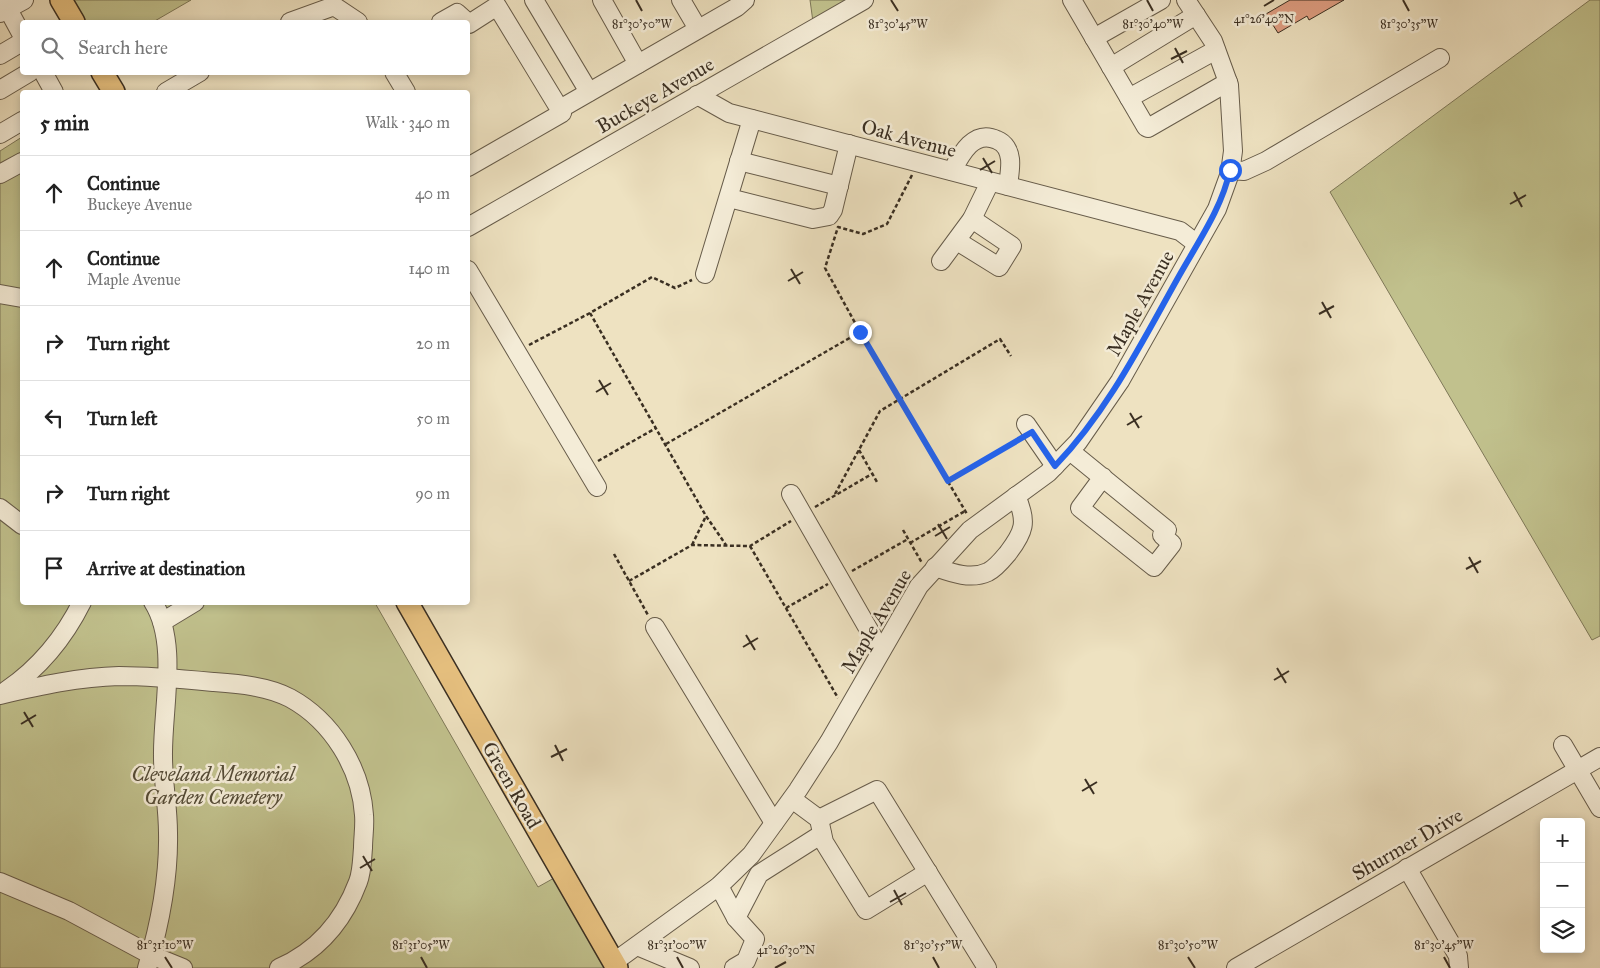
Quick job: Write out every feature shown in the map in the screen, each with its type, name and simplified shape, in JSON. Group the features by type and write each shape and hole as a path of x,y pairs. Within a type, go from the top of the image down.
{"main road":[{"path":"61,0 73,20"},
{"path":"104,75 113,90"},
{"name":"Green Road","path":"409,605 615,965"}],"street":[{"path":"20,32 3,8 24,0"},
{"path":"534,0 589,92"},
{"path":"602,0 638,64"},
{"path":"681,0 698,29"},
{"path":"560,109 737,6 744,0"},
{"name":"Buckeye Avenue","path":"470,226 864,0"},
{"path":"1094,38 1162,0"},
{"path":"1186,0 1213,41 1228,82 1233,151 1230,170 1217,209 1197,244"},
{"path":"1078,2 1094,38 1146,127 1148,128 1228,82"},
{"path":"296,20 334,6 355,20"},
{"path":"470,23 496,6 562,113 470,166"},
{"path":"445,20 457,13 464,20"},
{"path":"1111,67 1196,15"},
{"path":"0,55 20,43"},
{"path":"1129,98 1216,50"},
{"path":"1230,170 1244,171 1266,161 1440,58"},
{"path":"0,90 25,75"},
{"path":"45,75 53,90"},
{"path":"169,90 195,75"},
{"path":"396,75 405,90"},
{"name":"Oak Avenue","path":"697,95 729,113 1180,231 1197,244"},
{"path":"706,274 752,119"},
{"path":"0,134 20,122"},
{"path":"952,171 959,158 969,146 979,138 990,137 1001,142 1010,158 1008,186"},
{"path":"728,198 813,218 829,216 833,210 849,144"},
{"path":"739,161 839,186"},
{"path":"0,174 20,163"},
{"path":"941,261 972,219 990,182"},
{"path":"957,241 999,267 1012,246 972,219"},
{"name":"Maple Avenue","path":"615,965 637,946 718,886 751,854 792,799 846,712 919,586 970,519 1016,496 1048,473 1078,442 1120,381 1197,244"},
{"path":"470,273 597,487"},
{"path":"0,294 20,298"},
{"path":"1029,428 1055,466"},
{"path":"1070,451 1103,477 1167,530 1162,535 1172,544 1154,566 1080,508 1103,477"},
{"path":"791,494 881,652"},
{"path":"932,571 972,575 988,572 1002,560 1020,537 1023,513 1016,496"},
{"path":"0,508 20,523"},
{"path":"0,695 44,660 65,632 80,605"},
{"path":"149,961 165,891 168,861 163,756 166,645 162,622 154,605"},
{"path":"162,622 190,605"},
{"path":"655,627 774,823"},
{"path":"52,649 52,658 57,670 68,681"},
{"path":"0,695 68,681 119,676 166,678 264,688 291,698 316,717 342,748 357,776 364,814 359,880 342,916 320,942 306,954 279,968"},
{"path":"1563,745 1600,808"},
{"name":"Shurmer Drive","path":"1236,968 1600,757"},
{"path":"736,918 759,874 821,827 876,790 987,968"},
{"path":"792,799 821,827 824,842 866,910 928,872"},
{"path":"1407,868 1458,956 1459,968"},
{"path":"0,882 69,911 149,961 183,968"},
{"path":"718,886 736,918 755,939 746,961 734,968"},
{"path":"637,946 690,968"}],"path":[{"path":"910,543 970,519 860,332 825,268 838,227 863,234 887,224 918,162"},
{"path":"516,352 590,313 652,277 675,288 706,274"},
{"path":"590,313 706,516 726,546"},
{"path":"666,444 860,332"},
{"path":"834,496 880,411 1000,340 1011,356"},
{"path":"586,468 657,428"},
{"path":"948,481 1029,428"},
{"path":"859,450 877,482"},
{"path":"692,545 706,516"},
{"path":"903,530 910,543 932,571"},
{"path":"629,581 692,545 750,546 846,712"},
{"path":"614,554 655,627"}],"green space":[{"path":"61,0 191,0 156,20 73,20"},
{"path":"810,0 850,0 813,22"},
{"path":"1590,0 1600,0 1600,636 1592,640 1330,192"},
{"name":"Cleveland Memorial Garden Cemetery","path":"20,138 20,605 376,605 538,887 563,873 617,968 0,968 0,151"}],"building":[{"path":"1290,0 1344,0 1309,20 1307,16 1278,33 1266,14"}],"route":[{"path":"860,332 948,481 1032,432 1055,466 1078,442 1120,381 1217,209 1230,170"}]}
